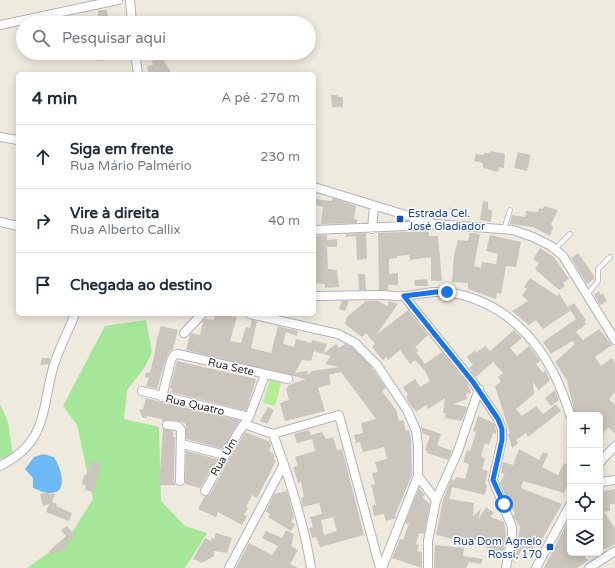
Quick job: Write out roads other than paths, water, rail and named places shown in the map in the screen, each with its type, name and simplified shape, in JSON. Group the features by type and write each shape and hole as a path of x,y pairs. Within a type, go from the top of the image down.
{"street":[{"path":"42,16 118,0"},
{"path":"130,0 131,16"},
{"path":"0,25 16,22"},
{"path":"136,60 138,72"},
{"path":"0,137 16,140"},
{"path":"316,187 435,224"},
{"path":"372,229 374,206"},
{"path":"0,222 16,226"},
{"path":"316,230 372,229 435,224 504,229 533,237 555,249 563,256 615,340"},
{"path":"316,296 404,296 447,292 474,299 503,313 529,335 555,373 569,412"},
{"path":"404,296 479,390 498,419 502,429 502,440 493,480 512,527 512,536 506,568"},
{"path":"0,466 16,458 38,431 47,401 53,368 74,316"},
{"path":"184,333 200,316"},
{"path":"259,316 338,334 355,343 377,366 407,410 416,430 418,445 418,476 381,568"},
{"name":"Rua Sete","path":"162,397 171,360 174,355 182,354 265,375 288,379"},
{"name":"Rua Um","path":"205,491 225,455 247,421 265,375"},
{"path":"428,568 428,541 436,500 458,451 479,390"},
{"name":"Rua Quatro","path":"142,391 247,421 273,434"},
{"path":"311,568 309,551 284,464 273,434 339,415 381,568"},
{"path":"167,425 178,426 181,428 182,444 180,481"},
{"path":"182,444 225,455"},
{"path":"603,459 615,446"},
{"path":"229,568 284,464"},
{"path":"418,476 436,500"},
{"path":"603,482 615,480"},
{"path":"536,568 567,511"},
{"path":"589,568 615,551"}],"lane":[{"path":"504,229 510,210"},
{"path":"555,249 570,234"},
{"path":"587,295 598,281 598,269 610,257"}],"water":[{"path":"43,454 54,457 61,474 61,485 59,490 55,492 46,493 33,488 33,478 25,469 34,457"}],"place":[{"name":"Estrada Cel. José Gladiador","path":"400,219"},
{"name":"Rua Dom Agnelo Rossi, 170","path":"550,547"}]}
